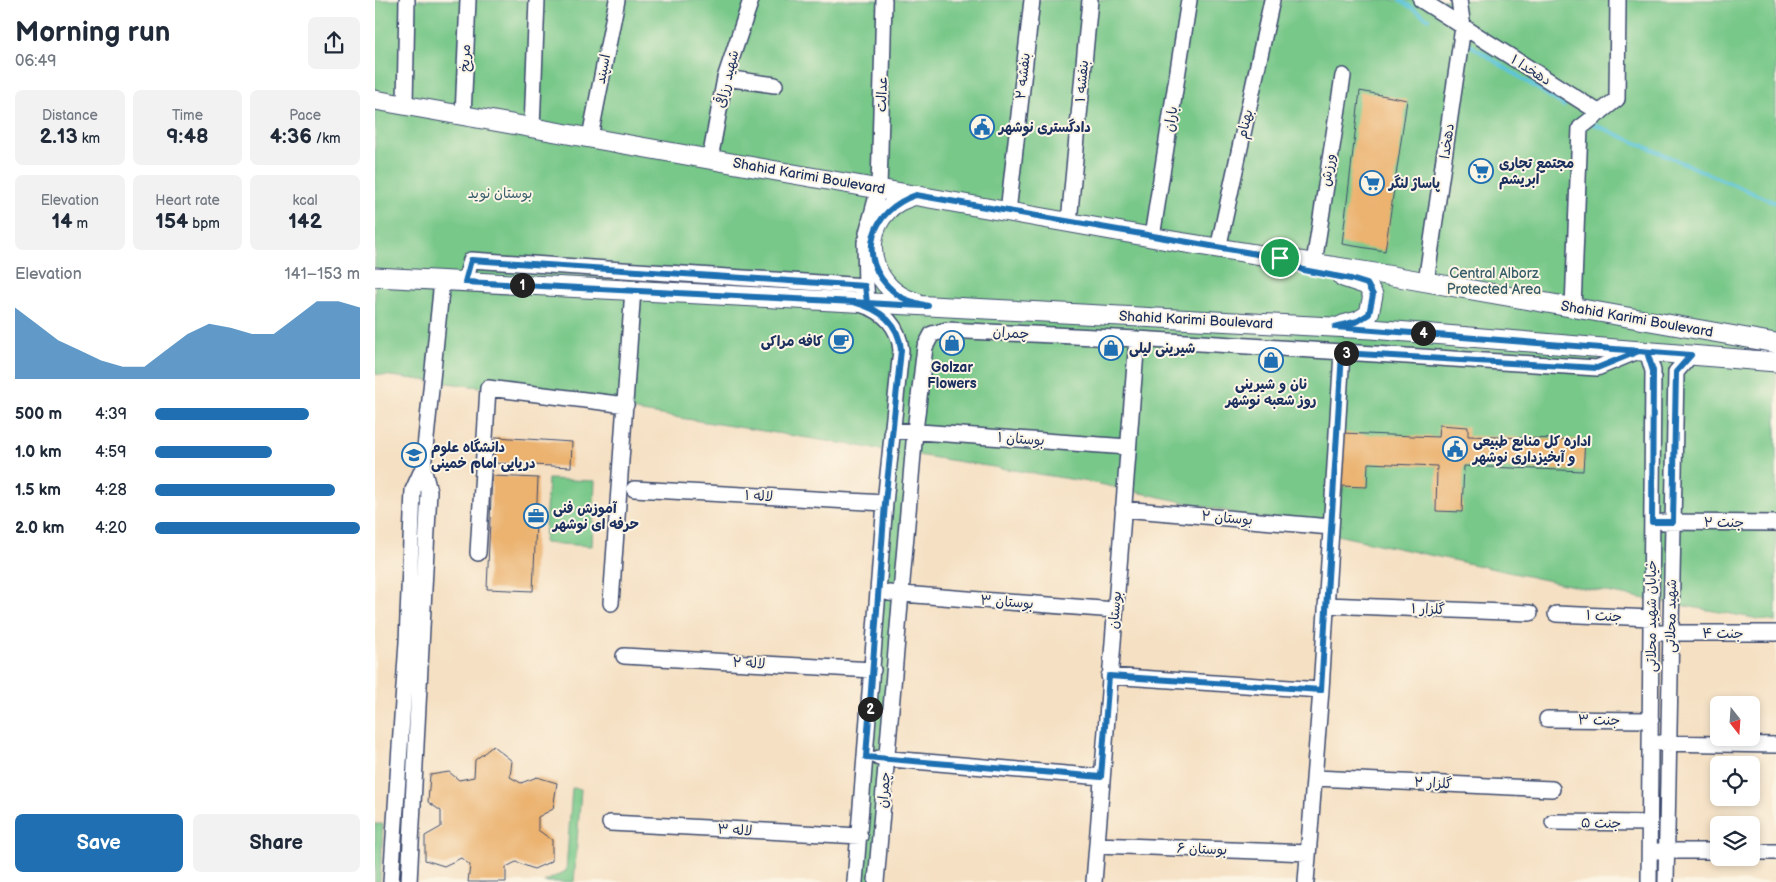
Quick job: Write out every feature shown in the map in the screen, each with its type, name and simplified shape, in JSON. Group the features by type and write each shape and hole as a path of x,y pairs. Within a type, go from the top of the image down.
{"main road":[{"name":"Shahid Karimi Boulevard","path":"375,100 1152,237 1426,282 1776,343"},
{"path":"916,195 899,200 885,212 876,228 872,245 874,263 881,280 894,293 910,301 928,306"},
{"path":"1280,258 1303,270 1367,284 1373,295 1369,314 1358,321 1335,327"},
{"name":"Shahid Karimi Boulevard","path":"375,277 862,297 928,306 1335,327 1776,362"}],"street":[{"path":"405,105 407,0"},
{"name":"مریخ","path":"463,116 468,0"},
{"path":"533,128 537,0"},
{"name":"اسپند","path":"590,137 617,0"},
{"name":"شهید رزاقی","path":"710,159 725,78 751,0"},
{"name":"عدالت","path":"862,297 866,237 879,188 884,0"},
{"name":"بنفشه ۲","path":"1008,212 1032,0"},
{"name":"بنفشه ۱","path":"1069,222 1089,0"},
{"name":"باران","path":"1152,237 1189,0"},
{"name":"بهنام","path":"1218,248 1273,0"},
{"name":"دهخدا ۱","path":"1421,0 1600,113"},
{"name":"دهخدا","path":"1426,282 1463,27 1459,0"},
{"path":"1573,308 1580,128 1617,99 1618,0"},
{"name":"ورزش","path":"1314,263 1343,76"},
{"path":"725,78 775,85"},
{"name":"چمران","path":"465,282 471,260 862,297 889,321 899,339 901,350 885,503 855,882"},
{"path":"391,882 407,642 413,490 423,468 441,280"},
{"path":"611,603 633,289"},
{"name":"چمران","path":"876,882 915,431 925,347 928,338 935,333 947,330 1137,339 1597,368 1643,351"},
{"name":"بوستان","path":"1094,882 1137,339"},
{"name":"خیابان شهید محلاتی","path":"1643,351 1653,371 1649,882"},
{"path":"1306,882 1321,690 1342,353"},
{"name":"شهید محلاتی","path":"1666,882 1676,372 1691,355"},
{"path":"478,553 488,388 625,405"},
{"name":"بوستان ۱","path":"893,430 1128,446"},
{"path":"1653,457 1674,458"},
{"path":"409,882 429,491 423,468"},
{"name":"لاله ۱","path":"634,489 885,503"},
{"name":"بوستان ۲","path":"1123,509 1331,527"},
{"name":"جنت ۲","path":"1652,522 1776,522"},
{"name":"بوستان ۳","path":"878,592 1115,610"},
{"name":"گلزار ۱","path":"1326,605 1529,613"},
{"name":"جنت ۱","path":"1556,614 1652,626 1671,632"},
{"name":"جنت ۴","path":"1671,632 1776,633"},
{"name":"لاله ۲","path":"624,656 873,670"},
{"path":"1109,676 1321,690"},
{"name":"جنت ۳","path":"1547,719 1651,720"},
{"path":"1650,743 1776,745"},
{"path":"866,757 1101,777"},
{"name":"گلزار ۲","path":"1315,778 1552,789"},
{"name":"جنت ۵","path":"1553,822 1649,823"},
{"name":"لاله ۳","path":"611,823 860,836"},
{"name":"بوستان ۶","path":"1097,845 1308,853"},
{"path":"1649,851 1710,851"},
{"path":"1760,852 1776,852"}],"green space":[{"name":"Central Alborz Protected Area","path":"375,0 1776,0 1776,622 1578,587 1095,483 911,454 899,593 879,591 891,451 488,388 375,374"},
{"path":"548,479 595,481 592,546 544,543"},
{"path":"879,594 898,595 886,757 868,756"},
{"path":"867,758 887,760 876,882 856,882"},
{"path":"572,788 581,789 574,882 544,882 566,871"},
{"path":"375,824 383,824 380,882 375,882"}],"building":[{"name":"پاساژ لنگر","path":"1360,91 1407,100 1385,251 1342,244"},
{"path":"1439,425 1468,427 1468,436 1585,440 1583,471 1464,466 1462,512 1436,511 1437,466 1368,463 1367,487 1339,486 1342,433 1438,437"},
{"path":"496,437 572,442 571,467 494,463"},
{"path":"492,476 538,478 533,591 487,589"},
{"path":"493,746 512,761 510,777 521,783 537,777 557,783 553,809 538,817 538,830 552,840 552,861 534,869 516,862 506,867 506,882 468,882 470,865 461,858 444,866 425,860 425,836 441,827 441,811 428,802 430,775 449,772 459,780 474,777 475,760"}],"waterway":[{"path":"1400,0 1429,19"},
{"path":"1467,43 1564,106"},
{"path":"1593,124 1776,203"}],"place":[{"name":"دادگستری نوشهر","path":"982,127"},
{"name":"مجتمع تجاری ابریشم","path":"1481,171"},
{"name":"پاساژ لنگر","path":"1372,183"},
{"name":"کافه مراکی","path":"841,341"},
{"name":"Golzar Flowers","path":"952,343"},
{"name":"شیرینی لیلی","path":"1111,348"},
{"name":"نان و شیرینی روز شعبه نوشهر","path":"1271,360"},
{"name":"اداره كل منابع طبيعی و آبخيزداری نوشهر","path":"1455,449"},
{"name":"دانشگاه علوم دریایی امام خمینی","path":"414,455"},
{"name":"آموزش فنی حرفه ای نوشهر","path":"536,516"}],"route":[{"path":"1280,258 916,195 899,200 885,212 876,228 872,245 874,263 881,280 894,293 910,301 928,306 867,303 854,302 633,289 465,282 471,260 865,286 867,303 854,302 879,311 889,321 897,333 901,350 885,503 866,757 1101,777 1109,676 1321,690 1342,353 1597,368 1639,351 1647,352 1653,371 1652,522 1673,522 1676,372 1691,355 1335,327 1358,321 1369,314 1373,305 1373,295 1367,284 1303,270 1280,258"}],"park label":[{"name":"بوستان نوید","path":"500,193"}]}
